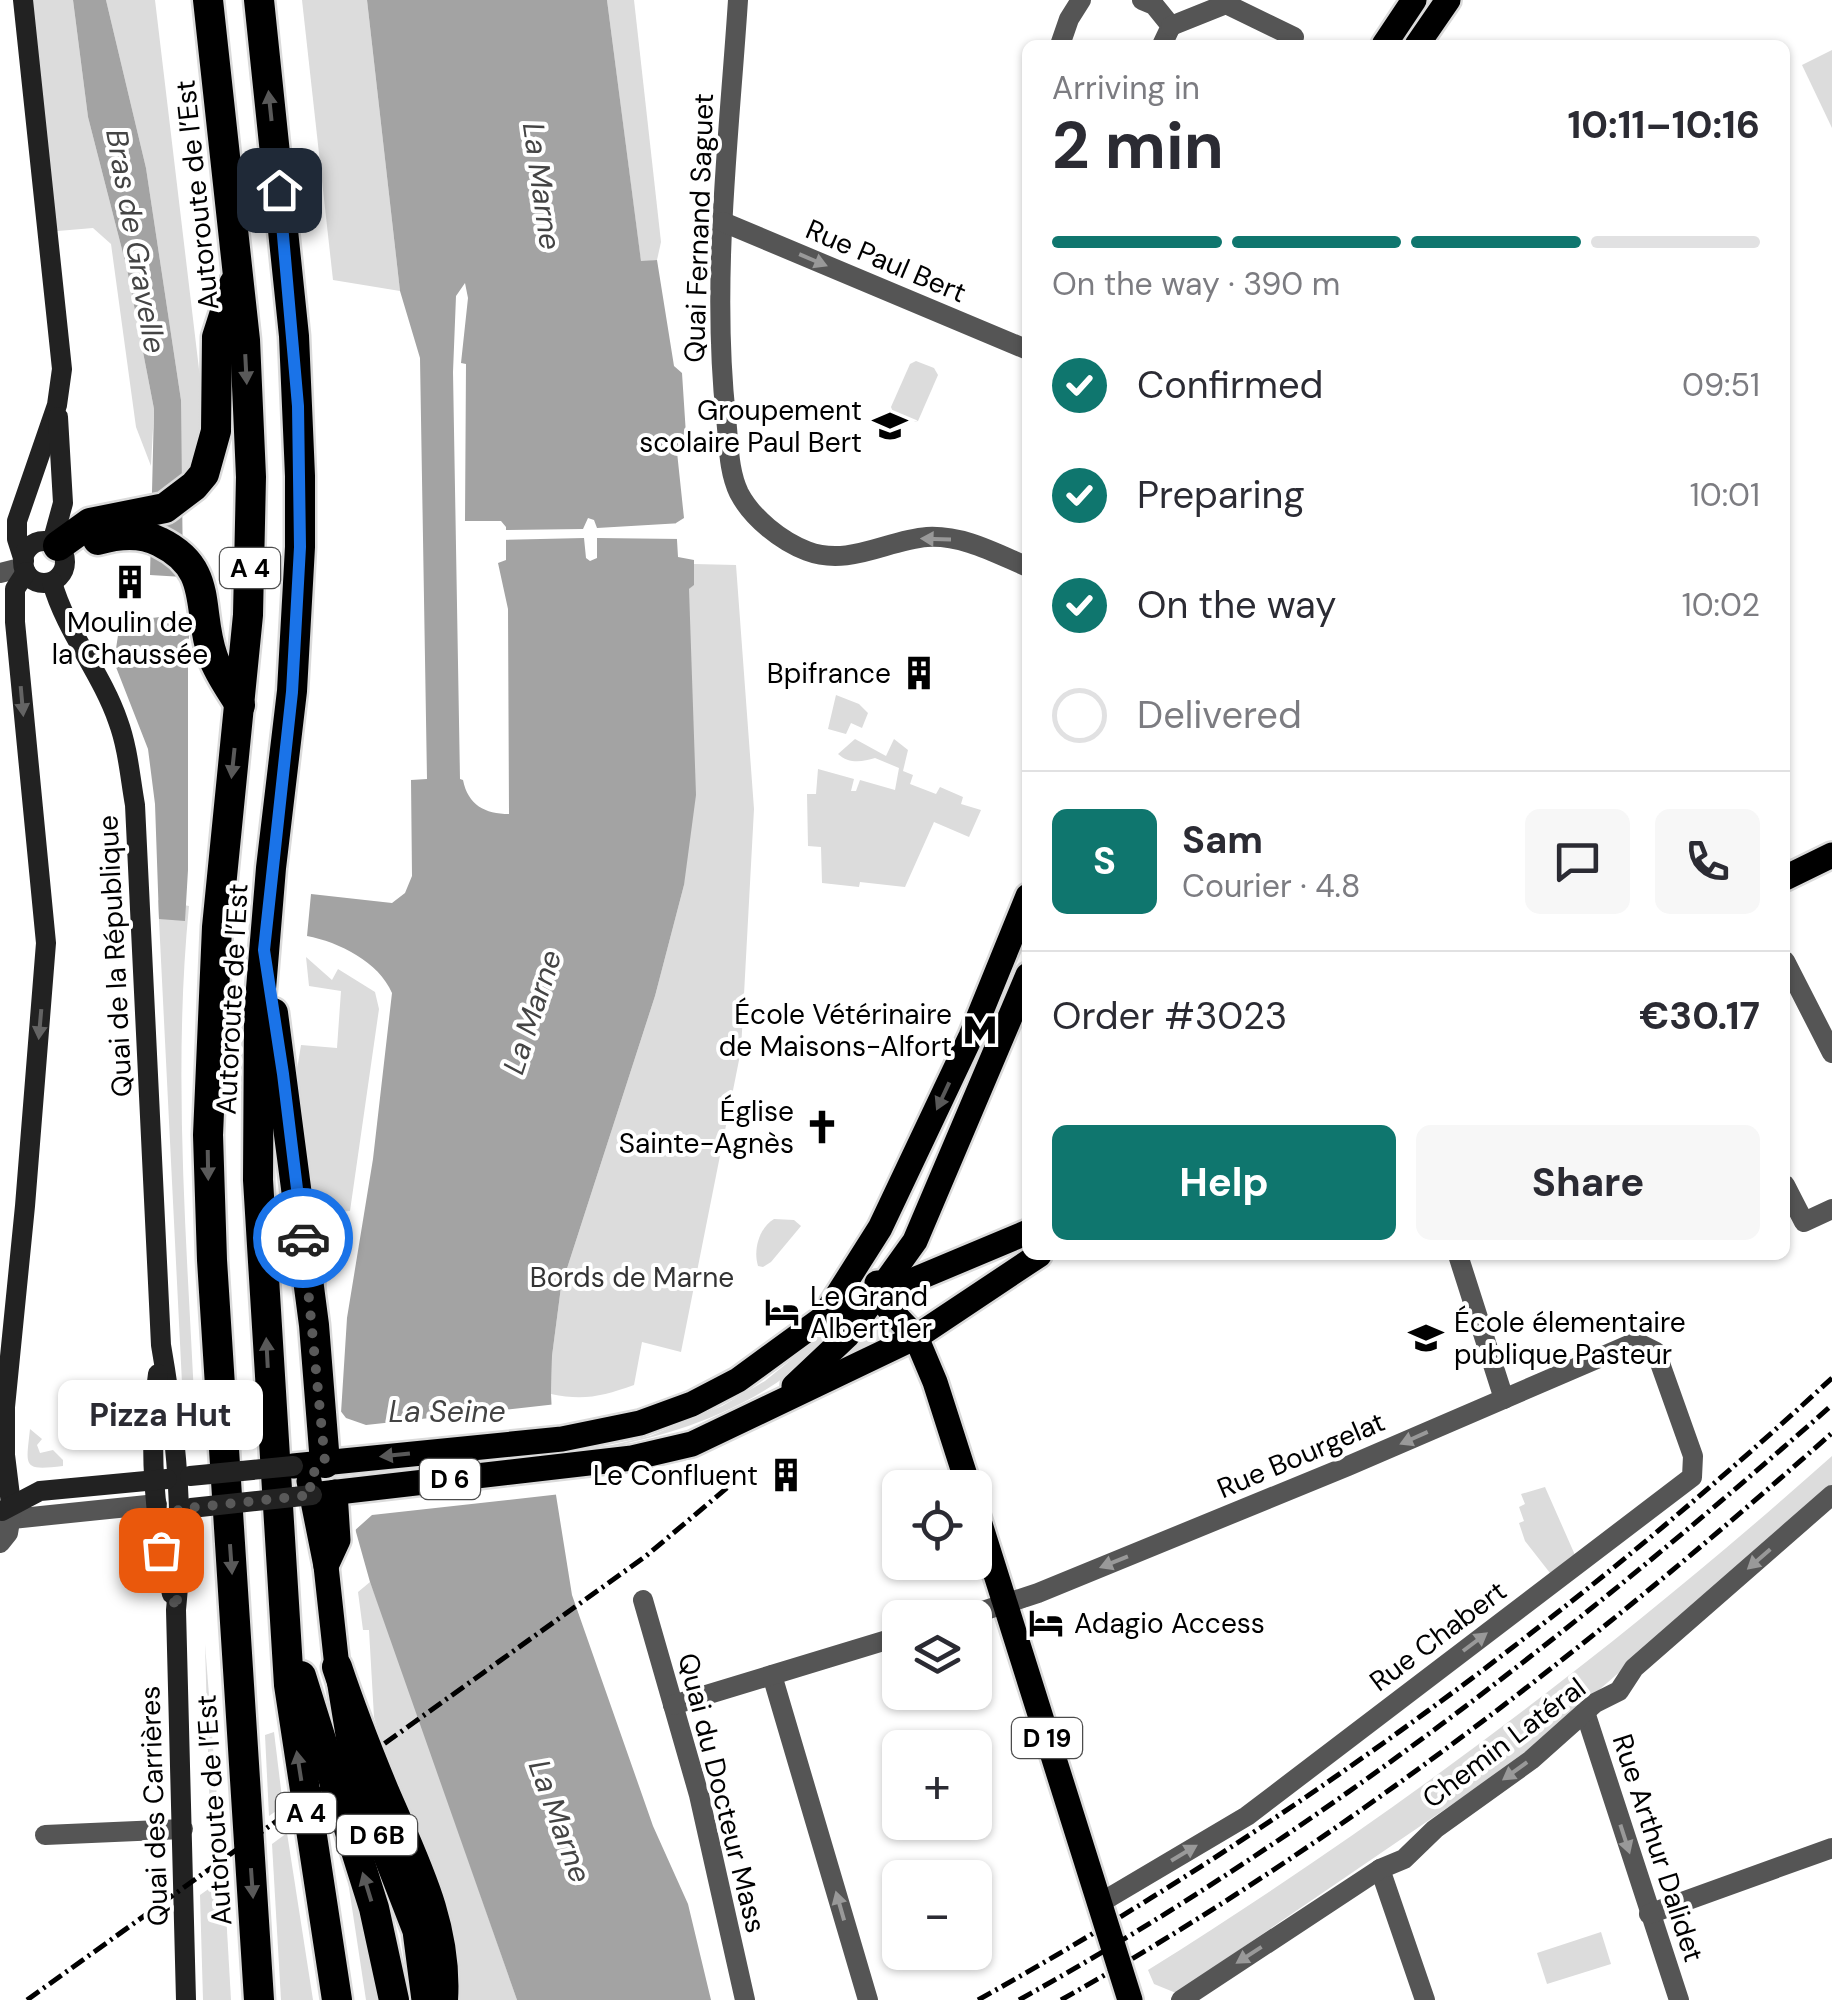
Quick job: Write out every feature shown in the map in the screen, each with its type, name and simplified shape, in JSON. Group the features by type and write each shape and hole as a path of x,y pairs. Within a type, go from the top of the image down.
{"highway":[{"name":"Autoroute de l’Est","path":"208,0 238,272 251,477 248,615 216,927 209,1067 209,1194 259,2000"},
{"name":"Autoroute de l’Est","path":"259,0 294,336 300,547 292,692 259,1012 258,1180 284,1625 296,1746 337,2000"},
{"path":"56,557 90,523 165,508 204,474 216,431 217,337 238,272"},
{"path":"56,557 118,535 148,536 185,558 201,590 212,656 240,706"},
{"path":"264,943 317,1369 314,1479"},
{"path":"284,1625 374,1908 394,2000"},
{"path":"336,1667 430,1900 440,1945 443,2000"}],"main road":[{"path":"22,0 62,353 57,405 63,503 56,557 34,580 25,567 17,539 17,521 57,405"},
{"path":"1387,40 1414,0"},
{"path":"1420,40 1448,0"},
{"path":"56,557 33,545 15,590 46,943 5,1406 8,1512 40,1492 174,1478 314,1479"},
{"name":"Quai de la République","path":"56,557 62,612 118,719 128,755 134,804 162,1345 153,1444 174,1478 175,1507"},
{"path":"1790,876 1832,855"},
{"path":"824,1318 880,1228 972,1036 1022,911"},
{"path":"776,1403 847,1336 915,1240 1022,989"},
{"path":"880,1228 876,1295 916,1337"},
{"name":"D 6","path":"314,1479 640,1423 692,1404 759,1367 824,1318 1022,1235"},
{"path":"915,1240 916,1337 964,1470"},
{"name":"D 6","path":"314,1479 564,1466 632,1458 692,1444 916,1337 1031,1260"},
{"path":"175,1507 314,1479"},
{"name":"D 6B","path":"314,1479 336,1667 350,1747 366,1805 415,1931 424,2000"},
{"name":"Quai des Carrières","path":"175,1507 181,1558 176,1610 186,2000"},
{"name":"D 19","path":"992,1567 1130,2000"}],"street":[{"name":"Quai Fernand Saguet","path":"738,0 722,222 722,377 732,473 740,495 753,512 788,541 810,552 855,554 902,541 940,537 968,542 1022,564"},
{"path":"1062,40 1081,0"},
{"path":"1142,0 1154,5 1167,36 1226,4 1290,40"},
{"name":"Rue Paul Bert","path":"722,222 1022,347"},
{"path":"0,573 25,567"},
{"path":"1790,971 1832,1054"},
{"path":"1790,1195 1804,1222 1832,1208"},
{"path":"1460,1260 1504,1399"},
{"name":"Rue Bourgelat","path":"992,1608 1348,1466 1636,1342 1656,1352"},
{"name":"Rue Chabert","path":"1100,1903 1246,1816 1692,1477 1692,1456 1656,1352"},
{"name":"Chemin Latéral","path":"1181,2000 1380,1870 1404,1859 1436,1829 1530,1760 1585,1712 1619,1690 1634,1668 1832,1495"},
{"path":"0,1543 8,1534 8,1512 175,1507"},
{"name":"Quai du Docteur Mass","path":"643,1600 699,1795 745,2000"},
{"path":"673,1705 882,1641"},
{"path":"772,1675 868,2000"},
{"name":"Rue Arthur Dalidet","path":"1585,1712 1679,2000"},
{"path":"44,1835 183,1828"},
{"path":"1649,1914 1832,1848"},
{"path":"1380,1870 1424,2000"}],"green space":[{"path":"26,0 73,0 88,117 127,269 154,409 151,466 136,427 111,244 93,228 46,232"},
{"path":"106,0 155,0 201,386 200,439 187,477 181,475 181,400 146,168"},
{"path":"302,0 367,0 400,291 333,280"},
{"path":"607,0 634,0 661,242 657,260 641,262"},
{"path":"1832,50 1832,128 1802,65"},
{"path":"916,361 934,368 938,375 918,421 913,422 893,412 891,407 910,364"},
{"name":"Bords de Marne","path":"694,564 736,565 754,809 741,1050 681,1352 642,1342 634,1385 593,1396 563,1396 551,1394 561,1287 655,996 684,885 689,589 694,584"},
{"path":"836,695 859,704 868,713 862,728 851,723 846,734 828,729"},
{"path":"855,739 886,756 894,739 908,750 903,771 913,775 910,784 936,794 940,787 963,797 961,804 981,810 969,837 934,822 905,887 822,883 821,847 808,846 807,794 816,794 818,769 854,779 851,791 856,791 860,780 895,790 899,768 875,758 856,761 838,754"},
{"path":"158,900 189,906 181,1089 194,1395 185,1397 182,1383"},
{"path":"306,957 332,980 338,969 375,992 379,1009 350,1211 336,1212 326,1289 319,1271 294,1088 301,1045 337,1048 341,991 309,986"},
{"path":"774,1219 794,1220 801,1226 771,1262 758,1266 758,1240"},
{"path":"876,1314 888,1321 894,1334 829,1367"},
{"path":"848,1320 790,1373 744,1402 667,1433 587,1451 650,1436 722,1406 765,1381 820,1336"},
{"path":"30,1429 42,1439 37,1445 40,1453 53,1450 63,1460 63,1466 40,1468 30,1464"},
{"path":"1832,1456 1832,1487 1523,1756 1176,1993 1154,1984 1148,1970 1327,1853 1501,1728 1669,1595"},
{"path":"1545,1487 1575,1555 1550,1573 1525,1541 1519,1523 1524,1521 1519,1507 1525,1504 1521,1494"},
{"path":"370,1582 517,2000 456,2000 374,1717 369,1630 363,1630 358,1592"},
{"path":"205,1644 221,1850 211,1857"},
{"path":"274,1732 283,1806 269,1816 265,1735"},
{"path":"339,1822 388,2000 366,2000"},
{"path":"287,1833 313,2000 281,2000 272,1844"},
{"path":"224,1878 231,2000 203,2000 200,1895"},
{"path":"1601,1932 1611,1964 1547,1984 1537,1953"}],"water":[{"name":"Bras de Gravelle","path":"73,0 106,0 146,168 181,400 183,577 150,575 154,409 127,269 88,117"},
{"path":"367,0 607,0 641,261 657,260 674,366 682,373 687,450 677,452 684,518 676,523 678,557 694,560 694,585 689,589 696,795 684,885 655,996 561,1287 551,1394 556,1495 572,1595 653,1826 688,1904 711,2000 517,2000 370,1582 356,1532 341,1413 347,1318 373,1159 392,993 378,972 357,955 307,936 311,894 392,903 405,893 412,876 411,780 427,779 420,358 400,291","holes":["465,283 468,298 461,363 466,364 465,521 501,521 506,527 506,560 498,563 508,609 509,814 492,812 473,802 460,779 453,372 456,296"]},
{"path":"192,613 188,645 185,921 159,919 155,804 148,749 114,662 120,622"}],"pier":[{"path":"588,518 594,520 597,528 682,523 681,539 597,538 597,558 590,561 586,558 584,538 501,540 501,530 583,529"},
{"path":"557,1404 561,1494 372,1515 353,1532 353,1541 336,1405 346,1418 366,1425"}],"railway":[{"path":"978,2000 1204,1864 1423,1714 1633,1551 1832,1378"},
{"path":"1019,2000 1235,1869 1442,1724 1640,1569 1832,1405"},
{"path":"1061,2000 1265,1875 1462,1737 1650,1589 1832,1433"},
{"path":"27,2000 646,1556 728,1487"}],"way so far":[{"path":"161,1550 176,1610 181,1558 178,1509 312,1495 308,1478 325,1462 303,1238"}],"place":[{"name":"Groupement scolaire Paul Bert","path":"890,426"},
{"name":"Moulin de la Chaussée","path":"130,582"},
{"name":"Bpifrance","path":"919,673"},
{"name":"École Vétérinaire de Maisons-Alfort","path":"980,1030"},
{"name":"Église Sainte-Agnès","path":"822,1127"},
{"name":"Le Grand Albert 1er","path":"782,1312"},
{"name":"École élementaire publique Pasteur","path":"1426,1338"},
{"name":"Le Confluent","path":"786,1475"},
{"name":"Pizza Hut","path":"161,1550"},
{"name":"Adagio Access","path":"1046,1623"}],"route":[{"path":"279,190 294,336 300,547 292,692 264,950 303,1238"}],"water label":[{"name":"La Marne","path":"542,186"},
{"name":"La Marne","path":"532,1012"},
{"name":"La Seine","path":"447,1411"},
{"name":"La Marne","path":"560,1821"}]}
